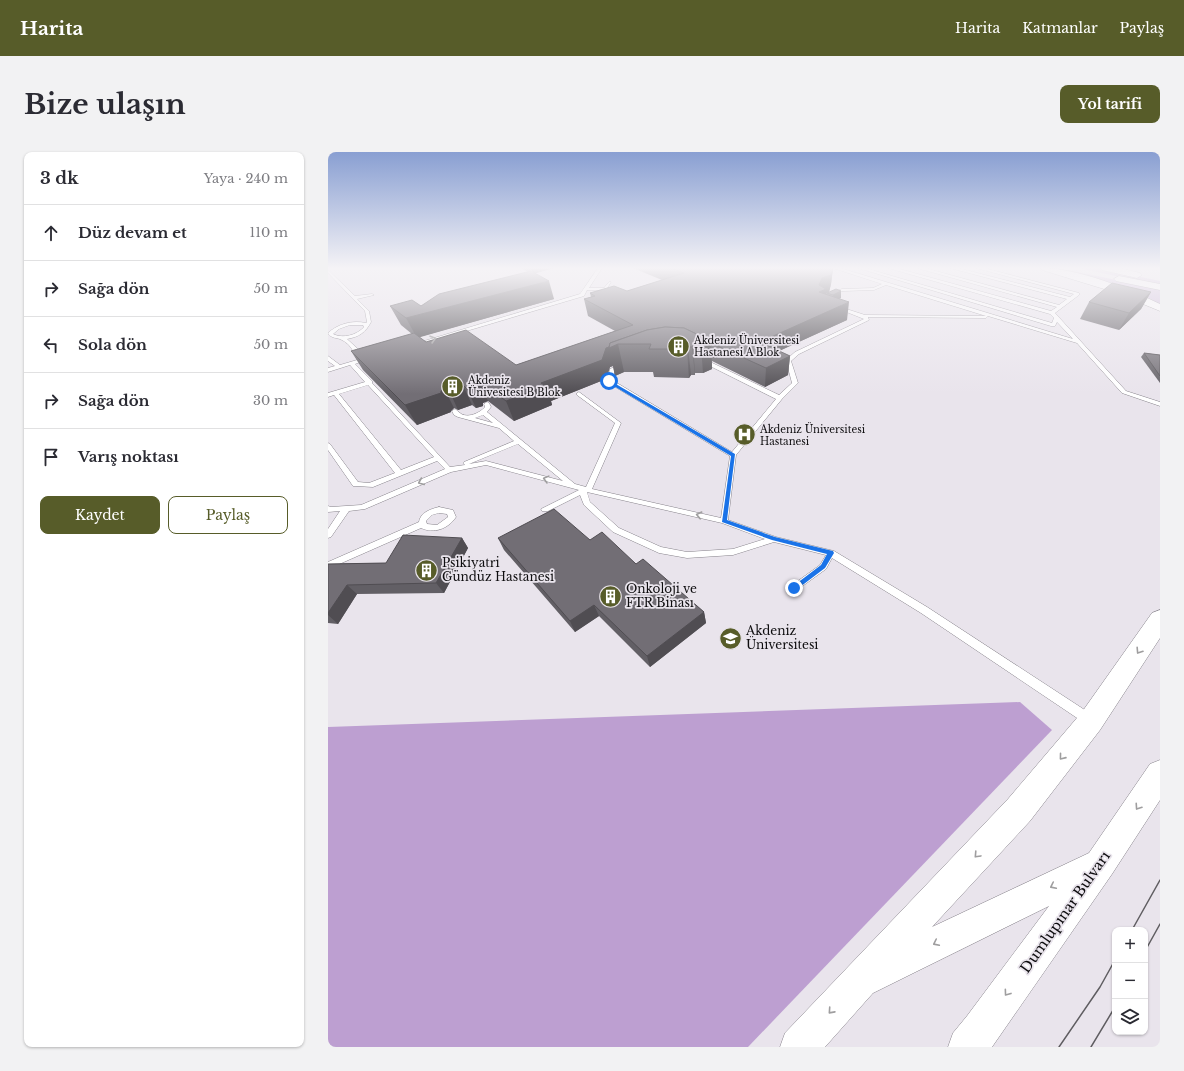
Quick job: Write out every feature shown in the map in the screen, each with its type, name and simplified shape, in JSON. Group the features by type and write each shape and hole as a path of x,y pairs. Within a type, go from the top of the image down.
{"main road":[{"path":"799,1047 1019,810 1091,721 1160,619"},
{"name":"Dumlupınar Bulvarı","path":"974,1038 1101,863 1160,774"},
{"path":"858,982 1101,863"}],"lane":[{"path":"360,310 369,322 361,338"},
{"path":"405,347 533,310"},
{"path":"847,310 864,316 996,317"},
{"path":"972,310 1078,342"},
{"path":"1003,310 1053,324 1057,318"},
{"path":"1040,310 1052,313 1124,392 1160,404"},
{"path":"1052,313 1056,310"},
{"path":"334,337 331,336 331,332 362,314"},
{"path":"724,520 733,456 794,383 788,361 797,353 867,318 864,316"},
{"path":"344,325 356,324 366,328"},
{"path":"328,330 337,328"},
{"path":"328,338 352,336 366,328"},
{"path":"458,332 464,336"},
{"path":"342,337 356,352 360,360"},
{"path":"356,352 358,344"},
{"path":"328,370 375,356"},
{"path":"695,357 780,398"},
{"path":"328,358 339,367"},
{"path":"632,361 614,369 609,381 733,456"},
{"path":"351,363 449,470"},
{"path":"328,395 370,382"},
{"path":"335,393 400,474"},
{"path":"546,509 582,489 618,423 579,394"},
{"path":"463,417 474,416 484,412 488,407 487,404"},
{"path":"455,411 456,414 463,417 502,427"},
{"path":"484,412 582,489 587,503 616,530 659,550 687,555 733,552 774,539"},
{"path":"328,508 329,510 362,507 519,441"},
{"path":"328,445 356,484 370,485 438,458"},
{"path":"449,470 486,463 582,489 724,520 774,539 831,553 924,610 1091,721"},
{"path":"328,535 346,509"},
{"path":"328,566 422,524"},
{"path":"794,588 823,567 831,553"}],"shaded area":[{"path":"1020,702 1052,730 748,1047 328,1047 328,727"}],"building":[{"path":"395,310 438,310 406,318"},
{"path":"604,310 832,310 760,342 790,356 766,368 711,343 711,341 684,328 665,327 647,330 610,343 609,347 606,348 602,360 541,383 546,386 506,401 479,381 474,383 474,386 467,389 463,385 449,390 444,388 441,393 405,405 351,351 414,333 426,342 466,330 516,365 633,325"},
{"path":"1117,310 1132,310 1129,313"},
{"path":"665,327 684,328 711,341 701,345 693,345 687,349 649,349 651,344 618,344 609,348 610,343 647,330"},
{"path":"1144,353 1160,355 1160,376"},
{"name":"Onkoloji ve FTR Binası","path":"554,509 590,540 602,532 636,564 643,559 704,612 647,656 594,605 570,621 498,538"},
{"path":"403,535 462,538 436,583 347,585 328,613 328,564 386,563"}],"tram line":[{"path":"1134,927 1160,880"},
{"path":"1148,946 1160,924"},
{"path":"1059,1047 1100,987 1113,963"},
{"path":"1091,1047 1112,1012"}],"place":[{"name":"Akdeniz Üniversitesi Hastanesi A Blok","path":"678,346"},
{"name":"Akdeniz Ünivesitesi B Blok","path":"452,386"},
{"name":"Akdeniz Üniversitesi Hastanesi","path":"744,435"},
{"name":"Psikiyatri Gündüz Hastanesi","path":"426,570"},
{"name":"Onkoloji ve FTR Binası","path":"610,596"},
{"name":"Akdeniz Üniversitesi","path":"730,638"}],"route":[{"path":"609,381 733,456 724,520 774,539 831,553 823,567 794,588"}]}
